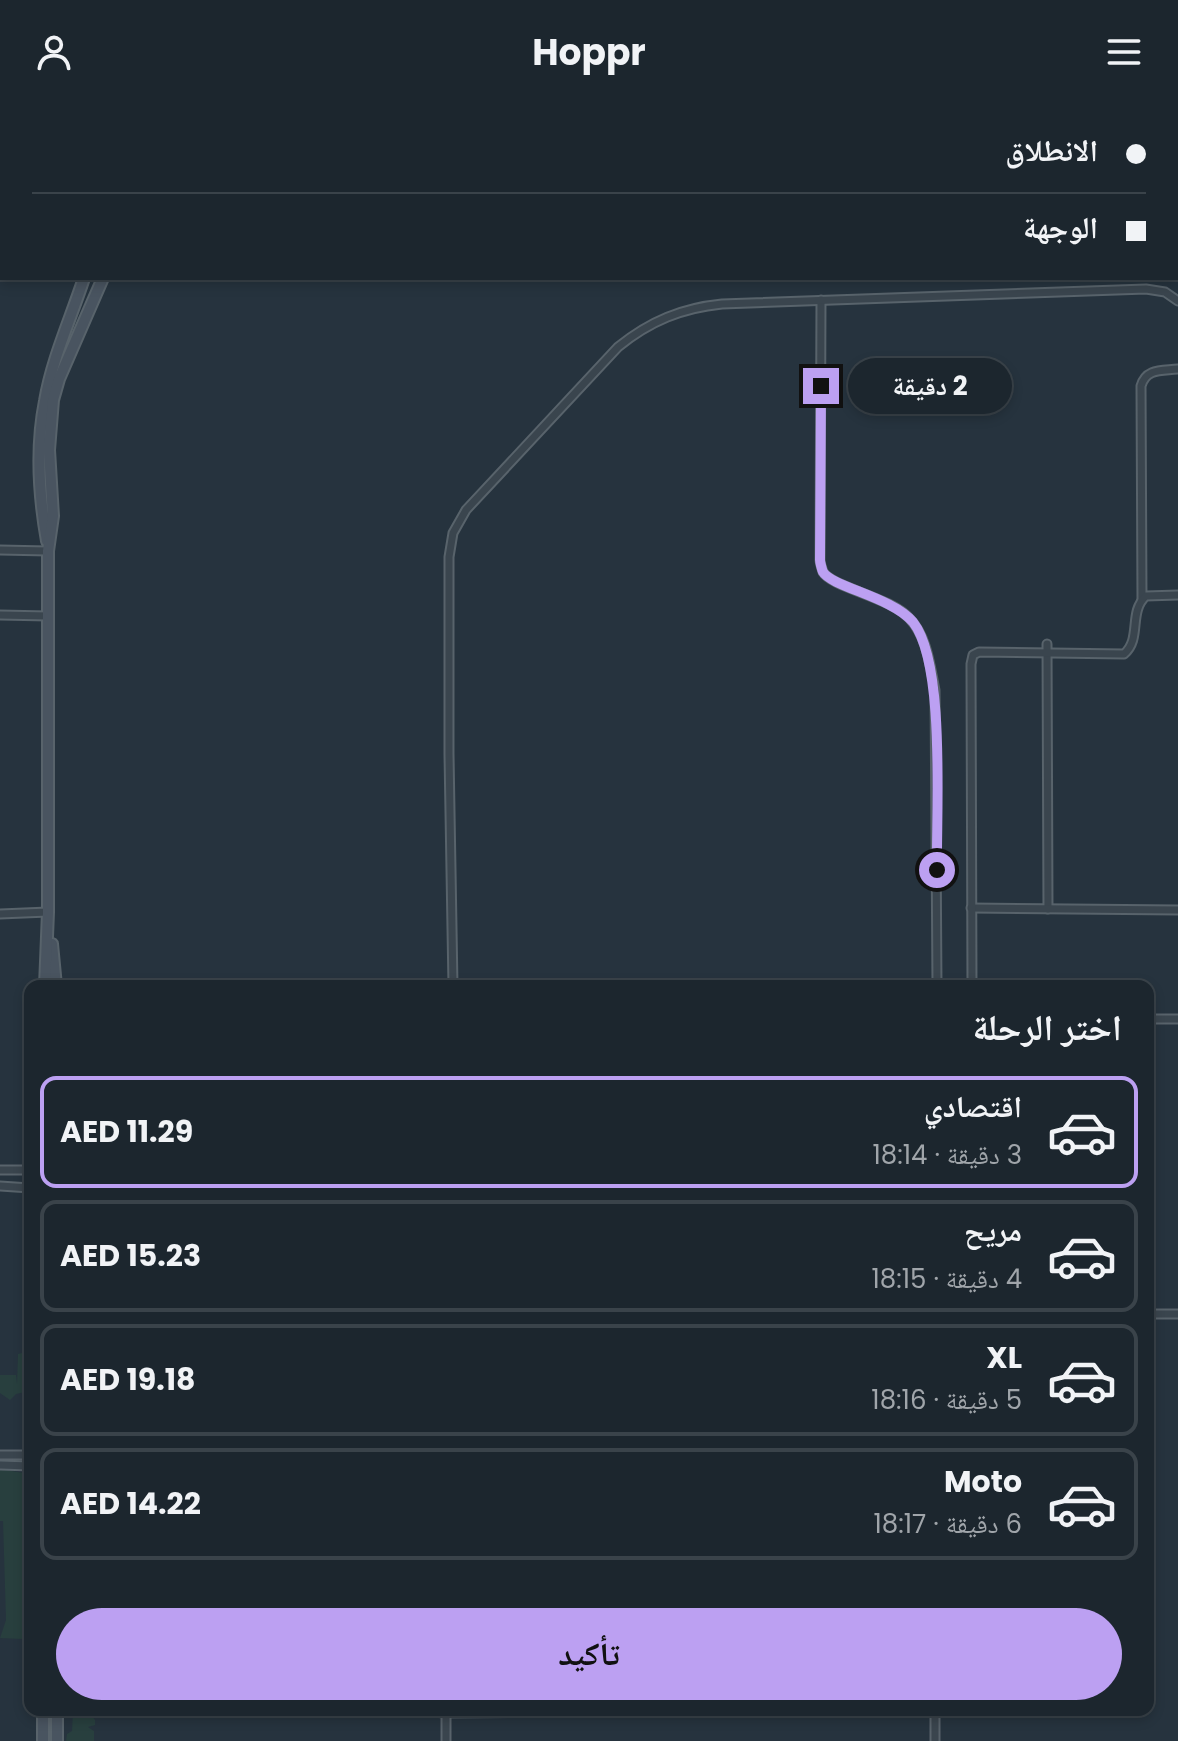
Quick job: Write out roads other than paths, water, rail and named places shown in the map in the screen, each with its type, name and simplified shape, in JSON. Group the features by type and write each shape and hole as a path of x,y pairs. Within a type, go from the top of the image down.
{"street":[{"path":"45,980 48,551 41,492 41,426 45,398 83,280"},
{"path":"48,551 53,516 49,450 53,400 59,379 102,280"},
{"path":"453,980 449,557 457,523 477,497 603,362 644,327 680,311 701,307 1146,289 1165,292 1178,301"},
{"path":"821,300 822,570 830,579 892,605 911,620 924,644 935,690 937,980"},
{"path":"1142,599 1141,386 1152,371 1178,369"},
{"path":"0,550 48,551"},
{"path":"972,980 971,659 979,652 1124,654 1128,652 1133,639 1136,608 1142,599 1146,596 1178,595"},
{"path":"0,615 48,616"},
{"path":"1047,644 1048,909"},
{"path":"971,908 1178,910"},
{"path":"0,914 48,912"},
{"path":"48,912 55,980"},
{"path":"1154,1019 1178,1019"},
{"path":"0,1170 24,1170"},
{"path":"0,1186 24,1188"},
{"path":"1154,1314 1178,1314"},
{"path":"0,1455 24,1455"},
{"path":"0,1465 24,1466"},
{"path":"43,1716 43,1741"},
{"path":"57,1716 57,1741"},
{"path":"446,1716 446,1741"},
{"path":"935,1716 935,1741"}]}
